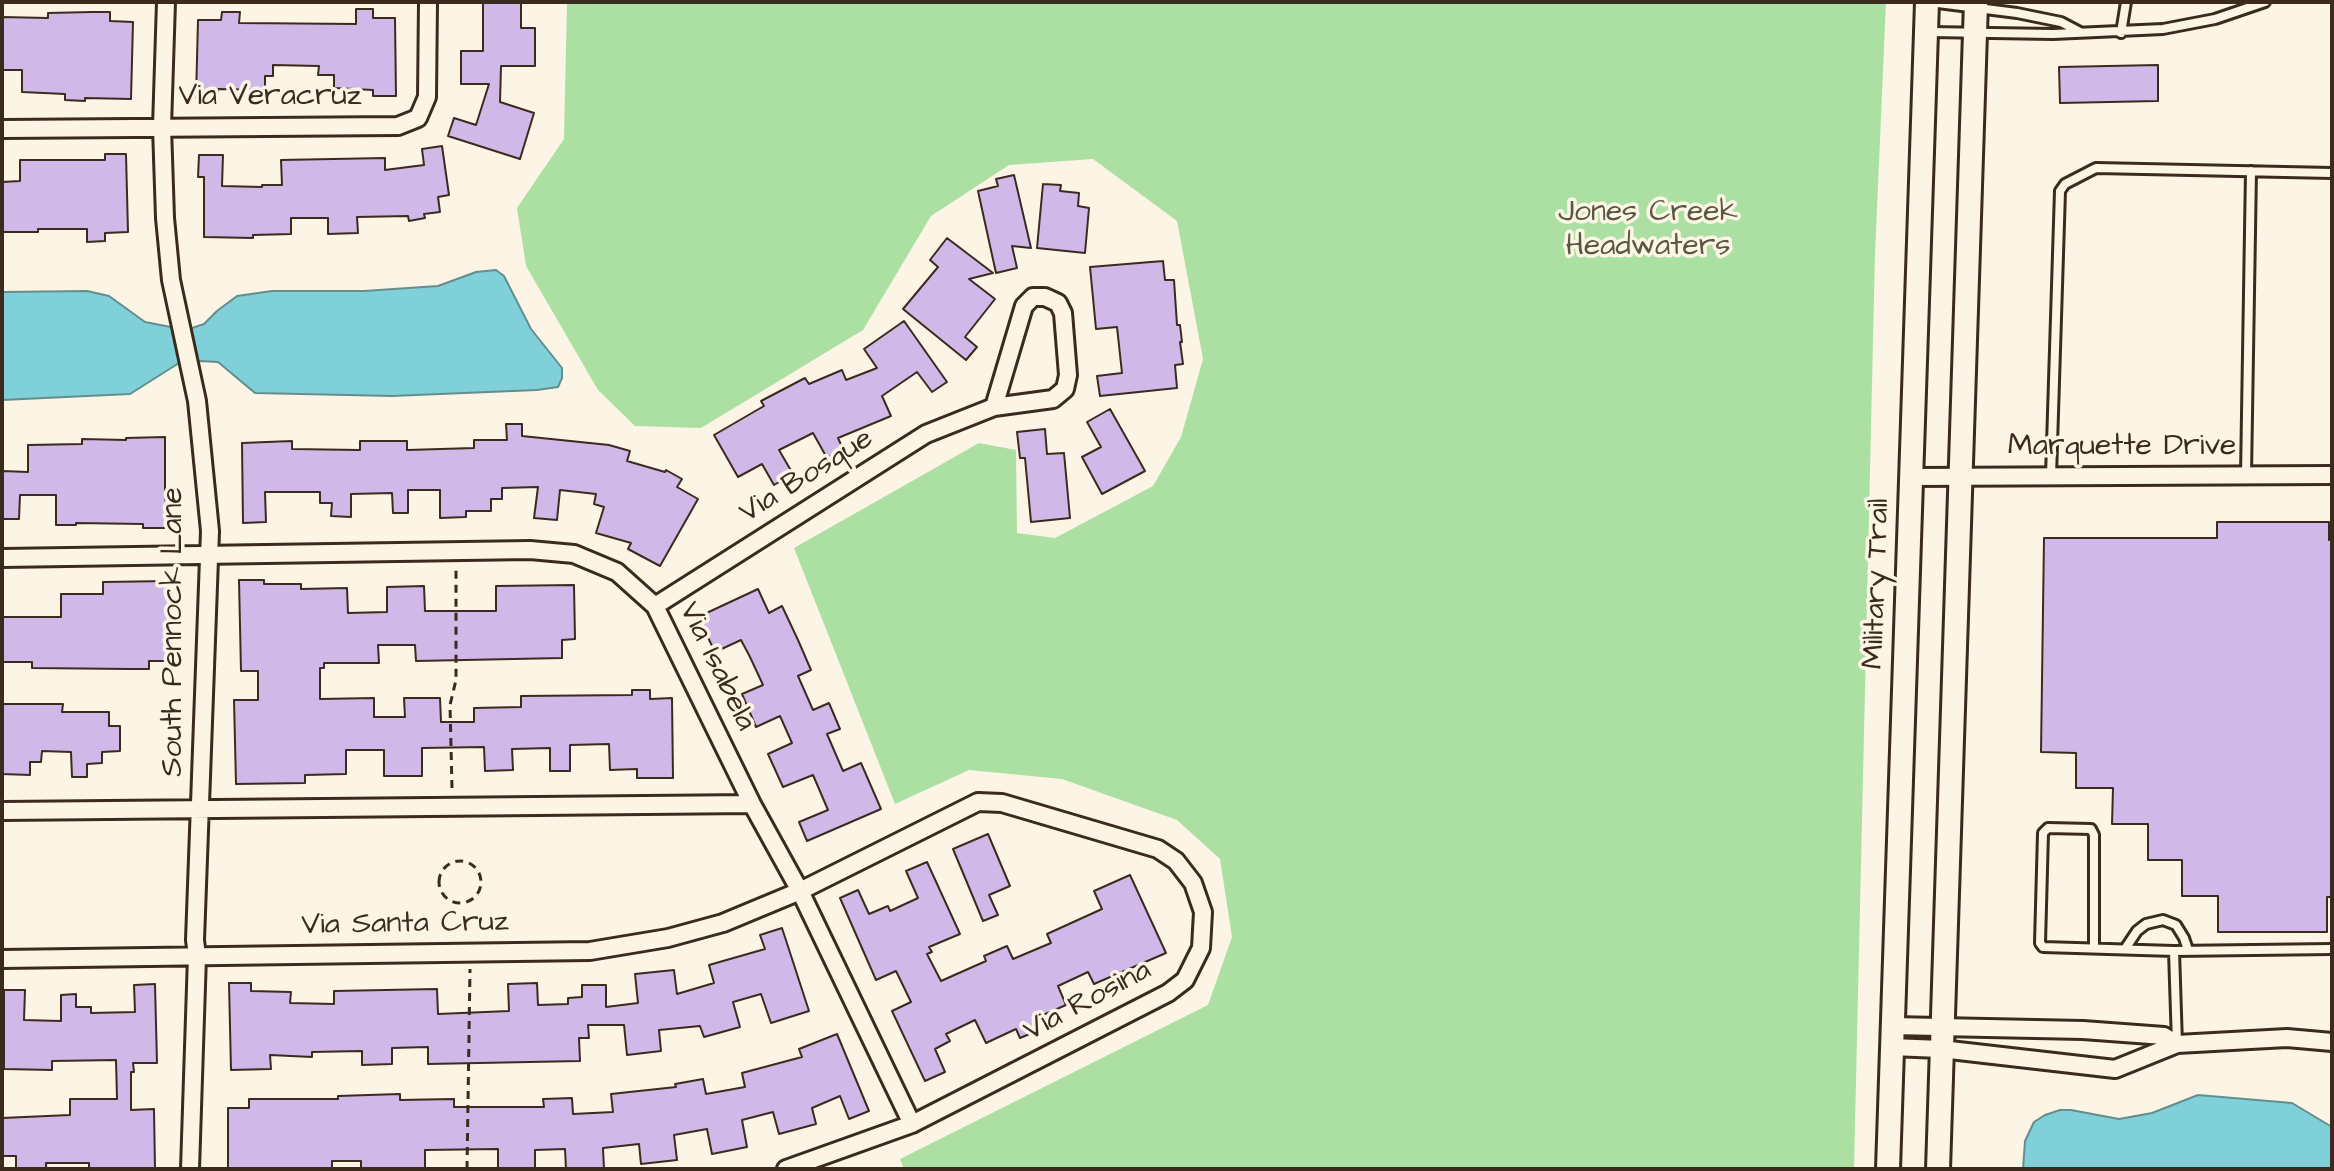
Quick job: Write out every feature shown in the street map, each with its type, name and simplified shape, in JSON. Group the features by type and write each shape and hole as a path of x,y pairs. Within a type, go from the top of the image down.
{"main road":[{"name":"Military Trail","path":"1888,1169 1929,2"},
{"path":"1938,1169 1976,5"}],"street":[{"name":"South Pennock Lane","path":"166,2 162,127 165,218 171,280 197,401 210,531 190,1169"},
{"name":"Via Veracruz","path":"2,129 398,126 418,118 427,97 428,2"},
{"name":"Via Bosque","path":"655,606 926,434 994,407 1053,399 1065,389 1068,375 1063,313 1058,303 1045,297 1033,297 1024,306 994,407"},
{"name":"Marquette Drive","path":"1912,477 2332,475"},
{"name":"Via Isabela","path":"2,558 530,550 574,554 617,572 655,606 752,804 800,891 912,1124"},
{"name":"Via Rosina","path":"786,1169 912,1124 1168,993 1185,980 1201,948 1203,912 1193,883 1176,861 1158,849 1002,803 978,802 800,891"},
{"path":"2,811 752,804"},
{"name":"Via Santa Cruz","path":"2,959 590,951 668,938 723,923 800,891"},
{"path":"1891,1036 1942,1038 2110,1032 2164,1036 2177,1044"},
{"path":"1942,1038 2115,1069 2177,1044 2287,1038 2332,1042"}],"lane":[{"path":"1929,2 1976,5 2061,22 2081,33"},
{"path":"2121,33 2126,2"},
{"path":"1926,32 2121,33 2215,19 2265,2"},
{"path":"2051,476 2060,191 2072,178 2096,168 2332,173"},
{"path":"2246,475 2251,171"},
{"path":"2094,948 2094,835 2091,829 2048,828 2043,833 2040,943 2043,947 2174,951 2332,949"},
{"path":"2125,949 2146,924 2163,920 2176,925 2188,950"},
{"path":"2174,951 2177,1044"}],"path":[{"path":"452,789 450,705 456,680 456,565"},
{"path":"453,862 466,862 480,876 480,889 465,902 451,900 441,891 440,877 453,862"},
{"path":"467,1169 470,969"}],"green space":[{"name":"Jones Creek Headwaters","path":"567,2 1886,2 1875,254 1854,1169 904,1169 900,1159 1208,1005 1232,937 1220,859 1177,820 1062,779 969,770 895,804 794,548 979,443 1016,450 1017,533 1055,538 1153,486 1181,437 1203,359 1177,221 1093,159 1009,165 931,216 863,330 701,428 635,426 598,390 526,266 517,208 564,139"}],"water":[{"path":"496,270 504,276 531,329 562,368 558,387 392,396 255,393 218,362 200,361 179,363 130,394 2,400 2,292 87,291 109,296 145,322 186,330 204,324 237,296 272,291 364,291 438,286 476,272"},
{"path":"2198,1095 2292,1103 2332,1127 2332,1169 2023,1169 2025,1141 2034,1122 2045,1115 2071,1110 2119,1119 2152,1113"}],"building":[{"path":"483,2 521,2 521,28 535,28 535,66 501,66 500,102 534,113 520,159 448,136 454,118 476,125 489,84 461,84 461,51 483,51"},
{"path":"356,9 373,9 373,18 395,18 396,96 373,96 373,90 334,88 334,75 318,75 319,66 273,65 273,76 265,76 265,90 218,89 218,99 196,98 198,20 221,20 222,12 240,12 239,23 356,24"},
{"path":"110,12 110,21 133,22 131,99 65,100 65,94 22,92 22,70 2,70 2,17 48,18 48,13"},
{"path":"2158,65 2158,101 2060,103 2059,67"},
{"path":"442,146 449,195 438,197 440,212 424,214 425,218 409,221 408,216 357,217 358,233 328,234 328,218 291,218 291,234 253,235 253,238 204,237 204,177 198,177 199,155 223,155 222,186 262,187 282,185 281,160 385,158 385,170 424,165 422,149"},
{"path":"105,154 126,154 128,232 105,233 105,241 87,242 87,229 2,232 2,182 20,181 20,160 105,160"},
{"path":"1014,175 1031,248 1012,246 1017,268 996,273 978,191 998,186 996,179"},
{"path":"1043,184 1061,185 1060,191 1079,193 1078,206 1089,208 1085,253 1037,248"},
{"path":"947,238 993,273 969,279 995,299 965,337 977,347 966,360 903,309 938,267 930,260"},
{"path":"1163,261 1165,280 1174,280 1177,325 1180,325 1182,342 1183,364 1175,365 1177,388 1100,396 1097,376 1122,373 1117,327 1096,329 1090,267"},
{"path":"904,321 947,382 932,392 917,372 882,396 891,416 838,438 843,449 827,458 813,433 779,450 793,474 774,485 762,464 738,477 714,435 764,406 761,401 805,378 809,384 842,370 846,380 877,368 864,349"},
{"path":"1110,409 1145,471 1102,494 1082,457 1101,447 1087,422"},
{"path":"506,424 522,424 522,436 609,445 630,451 627,461 666,470 682,479 677,487 698,499 660,566 628,549 631,543 596,533 604,507 594,504 596,494 560,490 557,520 534,518 538,487 502,488 502,499 491,499 491,511 466,511 466,517 440,518 440,490 408,490 408,513 393,513 392,493 351,494 351,517 331,516 332,503 320,503 320,492 265,492 266,522 243,523 242,443 292,441 292,449 360,450 360,441 407,441 407,450 474,448 474,440 507,440"},
{"path":"1045,429 1047,454 1064,453 1070,518 1031,522 1025,458 1020,458 1017,432"},
{"path":"165,437 165,500 169,500 169,528 143,528 143,524 56,525 56,495 20,495 19,519 2,519 2,471 28,472 28,445 82,444 82,439"},
{"path":"2217,522 2329,522 2329,540 2332,540 2332,897 2327,897 2327,932 2218,932 2218,896 2182,896 2182,860 2148,860 2148,824 2112,824 2113,788 2076,788 2076,753 2041,752 2044,538 2217,538"},
{"path":"239,580 301,584 301,589 347,588 348,613 387,612 387,587 424,586 425,611 496,611 496,586 574,585 575,639 562,640 562,658 416,661 415,645 378,645 379,663 324,663 324,668 320,668 320,699 374,698 374,717 405,717 404,698 440,698 441,722 474,722 474,708 521,707 521,696 632,695 632,690 650,690 650,699 672,698 673,778 637,778 637,769 610,770 609,744 570,745 570,771 550,771 550,748 512,749 513,770 485,771 484,747 422,748 422,776 384,776 384,750 346,750 346,774 305,775 305,783 236,784 234,700 258,700 258,671 241,671"},
{"path":"170,581 171,661 149,661 149,669 32,668 32,662 2,662 2,617 61,617 61,594 103,594 103,582"},
{"path":"758,589 769,613 782,606 798,640 811,670 798,676 813,710 829,703 840,729 827,734 843,771 861,763 881,809 807,841 799,822 828,810 813,775 783,787 768,754 792,743 780,716 756,727 742,694 763,685 750,657 741,640 715,652 698,617"},
{"path":"2,704 63,704 62,712 109,712 109,726 120,726 120,751 102,752 102,763 87,764 87,777 72,777 71,752 42,751 41,762 30,762 30,775 2,774"},
{"path":"988,834 1010,886 989,895 998,915 983,921 953,849"},
{"path":"927,862 960,934 929,947 932,952 927,954 941,981 986,961 984,956 1007,946 1013,959 1051,943 1047,934 1102,909 1094,891 1130,875 1166,953 1094,984 1088,972 1058,986 1066,1005 1034,1019 1039,1030 1020,1038 1016,1029 986,1043 975,1020 946,1034 950,1041 935,1049 945,1072 925,1081 892,1011 911,1002 896,971 876,980 840,898 858,890 869,914 888,906 890,911 918,898 906,871"},
{"path":"782,928 809,1011 771,1023 761,994 733,1002 740,1027 704,1037 700,1026 659,1030 661,1051 627,1055 624,1025 588,1025 589,1038 579,1038 580,1061 428,1064 428,1047 392,1048 392,1064 362,1065 362,1051 312,1052 312,1057 270,1055 271,1069 231,1070 229,983 251,983 251,991 291,992 290,1003 334,1004 334,991 437,989 438,1014 509,1011 508,984 537,983 538,1005 568,1004 568,998 582,997 582,985 606,985 606,1007 638,1003 635,974 674,970 677,994 714,983 709,965 765,949 760,935"},
{"path":"155,984 157,1063 133,1063 131,1110 154,1109 155,1169 89,1169 89,1163 46,1163 46,1168 16,1169 16,1156 2,1156 2,1118 70,1115 70,1099 117,1099 116,1060 52,1061 52,1070 4,1069 4,990 25,990 24,1020 61,1021 61,995 76,994 76,1007 91,1007 91,1013 135,1012 134,985"},
{"path":"837,1034 869,1111 849,1119 840,1096 812,1108 816,1124 779,1134 773,1112 742,1120 747,1147 712,1154 707,1129 674,1135 677,1160 641,1164 639,1144 603,1148 604,1169 566,1169 565,1149 535,1150 535,1169 498,1169 498,1149 425,1150 425,1169 361,1169 361,1161 332,1161 332,1169 228,1169 228,1108 249,1108 249,1099 338,1099 338,1096 400,1094 400,1100 454,1099 454,1107 544,1107 543,1099 572,1098 573,1114 613,1112 611,1094 676,1087 675,1084 703,1079 706,1094 745,1087 742,1073 802,1057 799,1049"}]}
